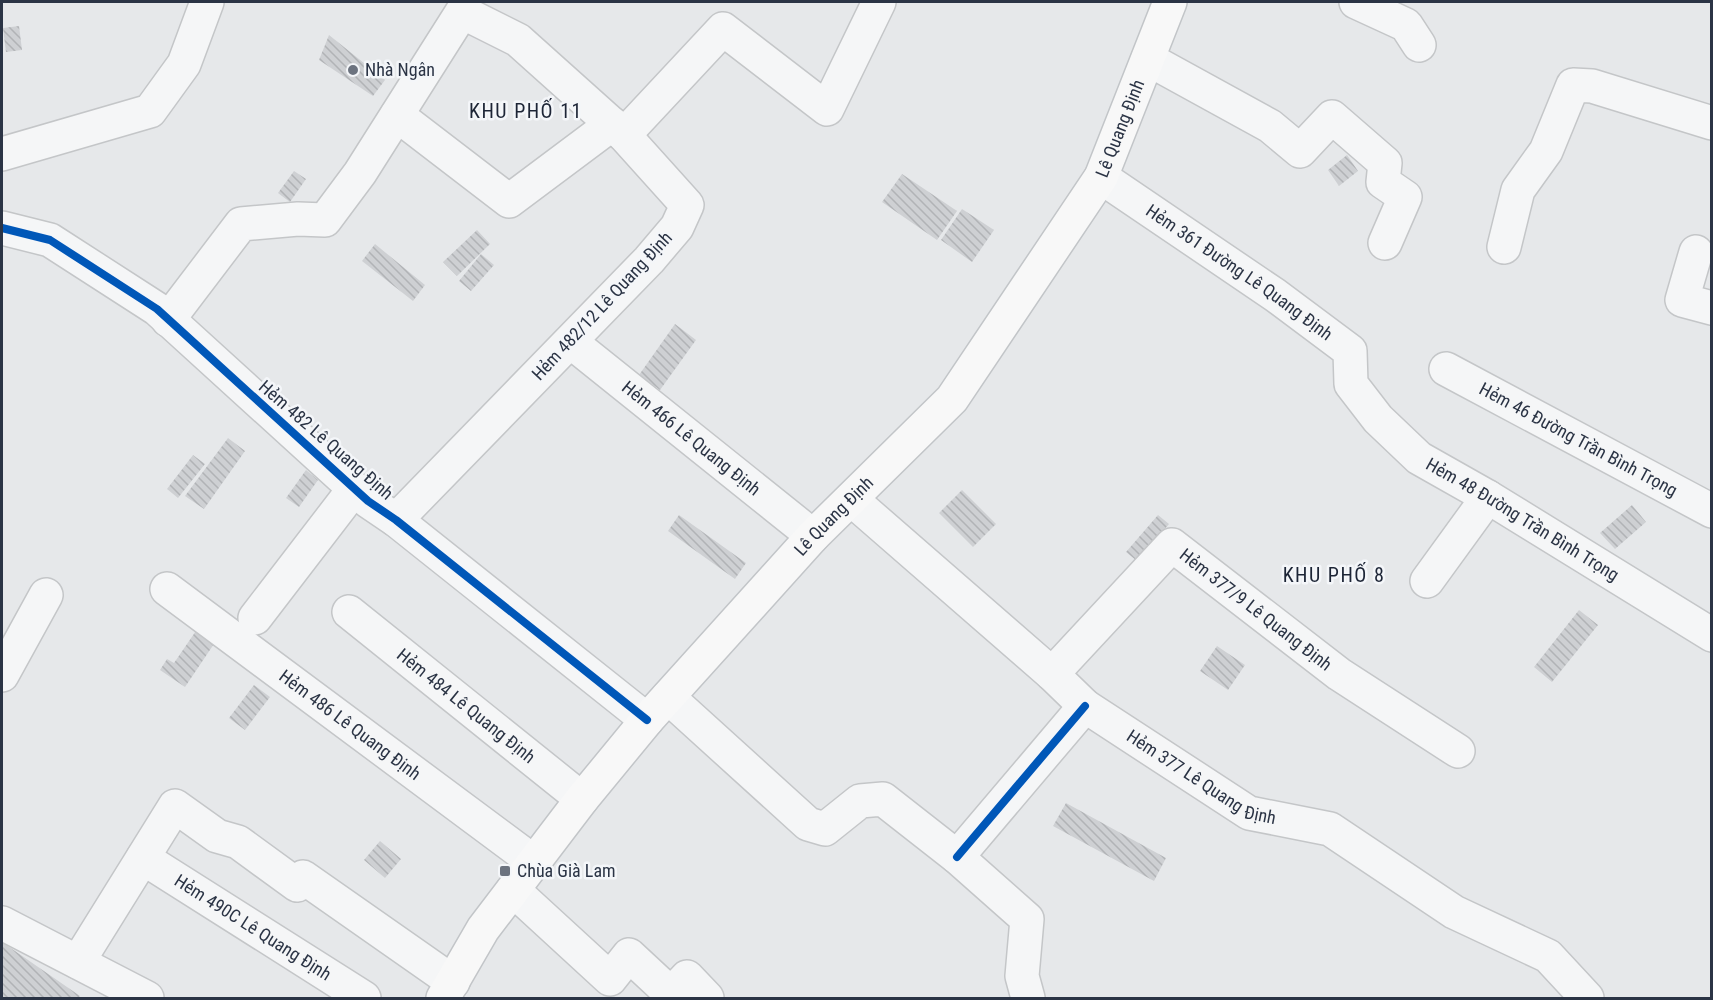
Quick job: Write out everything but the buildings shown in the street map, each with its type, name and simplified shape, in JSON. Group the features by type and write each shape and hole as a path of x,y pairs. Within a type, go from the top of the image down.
{"main road":[{"name":"Lê Quang Định","path":"448,990 483,929 582,799 657,709 813,536 952,399 1101,177 1170,2"}],"street":[{"path":"2,154 150,111 184,64 207,2"},
{"path":"168,320 242,224 298,219 325,220 397,115 509,201 618,130 723,29 828,109 879,2"},
{"path":"1356,2 1406,26 1419,45"},
{"name":"Hẻm 482/12 Lê Quang Định","path":"396,520 649,260 677,227 687,205 618,130 518,40 462,12 397,115"},
{"path":"1148,59 1270,126 1300,150 1332,117 1385,163 1383,182 1405,196 1385,243"},
{"path":"1504,247 1518,190 1545,151 1573,85 1592,86 1712,123"},
{"name":"Hẻm 361 Đường Lê Quang Định","path":"1101,177 1275,296 1350,351 1351,384"},
{"name":"Hẻm 482 Lê Quang Định","path":"2,228 50,240 168,320 354,489 657,709 808,824 825,829 860,801 883,799 957,856"},
{"path":"1696,252 1682,300 1712,308"},
{"name":"Hẻm 466 Lê Quang Định","path":"571,342 813,536"},
{"name":"Hẻm 46 Đường Trần Bình Trọng","path":"1446,369 1712,511"},
{"name":"Hẻm 48 Đường Trần Bình Trọng","path":"1351,384 1378,419 1419,458 1488,497 1712,635"},
{"path":"255,618 354,489"},
{"path":"1427,581 1488,497"},
{"name":"Hẻm 377 Lê Quang Định","path":"851,499 1052,674 1085,706 1249,813 1330,829 1454,912 1548,956 1587,999"},
{"name":"Hẻm 377/9 Lê Quang Định","path":"1052,674 1172,545 1339,674 1458,751"},
{"name":"Hẻm 486 Lê Quang Định","path":"167,589 534,862"},
{"path":"2,675 46,595"},
{"name":"Hẻm 484 Lê Quang Định","path":"349,612 582,799"},
{"path":"1028,999 1022,976 1027,919 957,856 1085,706"},
{"path":"78,962 175,806 216,836 238,842 297,885 303,877 448,990"},
{"name":"Hẻm 490C Lê Quang Định","path":"144,858 364,999"},
{"path":"513,890 602,988 629,955 671,994 687,977 707,999"},
{"path":"2,922 147,999"}],"cycle path":[{"path":"2,228 50,240 157,309 368,501 396,520 647,720"},
{"path":"957,857 1085,706"}],"place":[{"name":"Nhà Ngân","path":"353,70"},
{"name":"Chùa Già Lam","path":"505,871"}],"district":[{"name":"KHU PHỐ 11","path":"526,111"},
{"name":"KHU PHỐ 8","path":"1334,575"}]}
